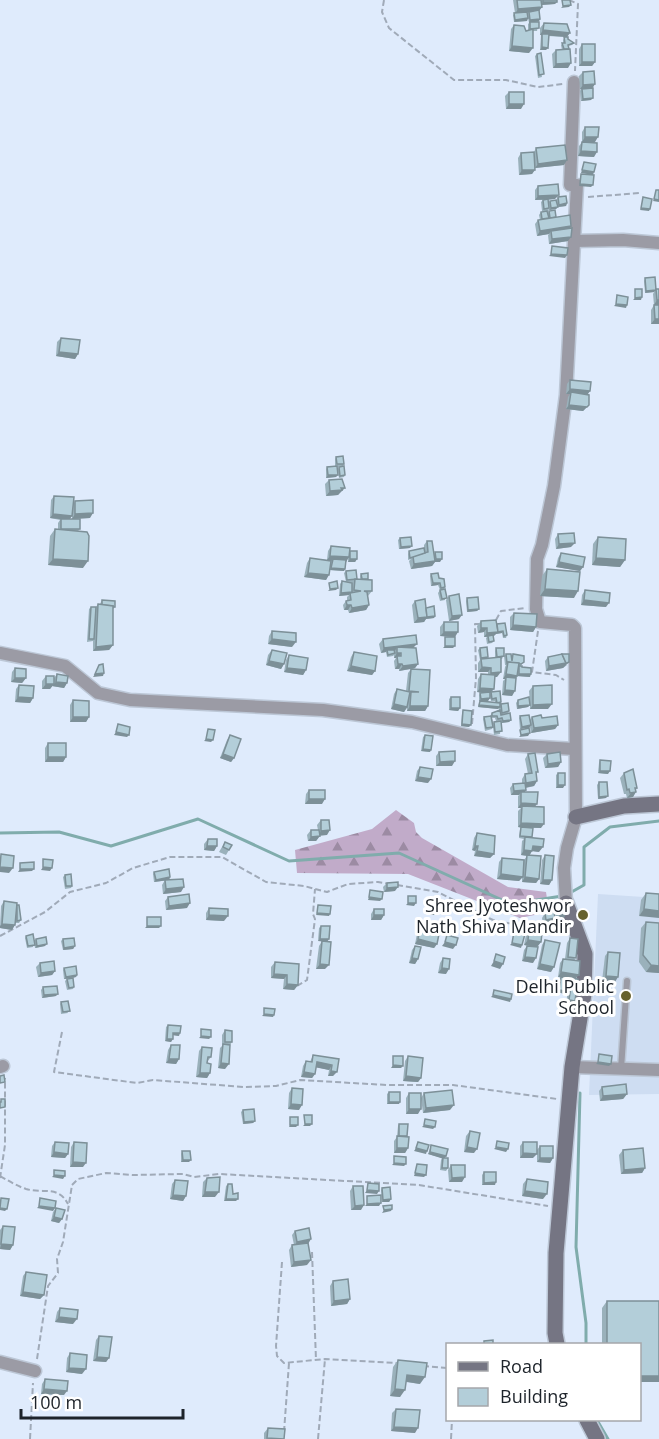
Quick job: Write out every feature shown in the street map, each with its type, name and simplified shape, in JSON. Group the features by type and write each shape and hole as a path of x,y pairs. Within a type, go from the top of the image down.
{"street":[{"path":"557,1343 556,1253 572,1067 584,994 585,954 565,897 564,868 576,817 575,628 572,625 540,622 536,609 537,558 542,545 554,486 566,395 577,185 570,185 574,82"},
{"path":"574,241 623,240 659,243"},
{"path":"0,653 65,666 98,693 130,700 323,710 412,722 507,745 574,749"},
{"path":"576,817 624,806 659,804"},
{"path":"572,1067 659,1070"},
{"path":"0,1362 35,1371"},
{"path":"588,1421 597,1439"}],"lane":[{"path":"621,1069 627,981"}],"path":[{"path":"384,0 382,12 389,28 454,80 506,80 538,87 574,82 578,4 569,0"},
{"path":"576,198 640,193"},
{"path":"495,623 501,611 528,608 540,622 532,672 556,675 575,686"},
{"path":"471,736 476,678 475,624 485,624"},
{"path":"0,936 45,912 69,892 106,883 133,868 170,857 222,857 267,882 304,886 327,892 348,884 378,882 438,892 494,920 578,937"},
{"path":"297,986 307,980 315,919 313,914 315,890"},
{"path":"62,1032 54,1072 117,1081 138,1083 153,1080 244,1087 276,1086 300,1080 387,1085 453,1085 569,1100"},
{"path":"1,1066 6,1086 6,1145 0,1177 27,1189 57,1192 64,1196 68,1204"},
{"path":"30,1439 35,1371 48,1286 58,1273 57,1259 63,1242 72,1185 78,1179 106,1173 183,1174 194,1177 208,1174 285,1176 419,1185 560,1208"},
{"path":"312,1252 316,1360"},
{"path":"282,1262 276,1347 277,1356 284,1363 325,1359 374,1360 405,1364"},
{"path":"318,1439 325,1359"},
{"path":"284,1439 289,1363"},
{"path":"416,1365 446,1368"},
{"path":"451,1439 452,1421"}],"shaded area":[{"name":"Delhi Public School","path":"598,894 659,898 659,1094 589,1095"}],"green space":[{"path":"396,810 414,823 416,832 422,838 508,887 546,892 549,912 520,918 408,874 297,873 295,850 372,829"}],"building":[{"path":"517,0 541,0 542,7 518,9"},
{"path":"543,0 557,0 557,2 543,2"},
{"path":"562,0 570,0 571,5 563,6"},
{"path":"539,10 540,19 530,20 529,12"},
{"path":"527,12 528,18 515,20 514,13"},
{"path":"530,22 539,22 539,28 530,29"},
{"path":"544,23 567,24 570,33 543,30"},
{"path":"514,25 524,26 526,31 533,29 533,48 512,46"},
{"path":"542,34 549,34 548,48 542,47"},
{"path":"564,37 568,37 574,43 568,45 569,49 564,49 562,43 565,43"},
{"path":"582,44 595,44 595,62 582,62"},
{"path":"570,49 571,63 556,64 556,50"},
{"path":"541,53 544,74 539,75 537,54"},
{"path":"594,71 595,84 583,85 583,72"},
{"path":"593,88 593,98 583,99 582,89"},
{"path":"509,92 524,92 524,104 509,104"},
{"path":"585,127 599,127 598,137 585,137"},
{"path":"582,142 597,143 597,152 581,151"},
{"path":"565,145 567,160 538,164 536,148"},
{"path":"534,152 535,170 522,170 521,153"},
{"path":"584,162 596,164 594,172 582,170"},
{"path":"581,174 594,175 593,185 580,184"},
{"path":"558,184 559,195 538,196 538,186"},
{"path":"656,190 659,190 659,200 654,199"},
{"path":"566,196 567,203 559,205 558,197"},
{"path":"643,197 652,199 650,209 641,208"},
{"path":"548,199 549,208 544,209 543,200"},
{"path":"556,200 558,207 551,208 550,201"},
{"path":"555,210 556,217 550,218 549,211"},
{"path":"547,211 549,218 542,219 541,212"},
{"path":"570,215 571,226 540,231 538,220"},
{"path":"572,228 571,237 552,239 551,231"},
{"path":"552,246 568,248 567,255 551,254"},
{"path":"655,277 656,290 646,291 645,278"},
{"path":"635,289 642,289 642,297 635,298"},
{"path":"656,289 659,289 659,300 657,300"},
{"path":"617,295 628,297 627,305 616,304"},
{"path":"654,305 659,305 659,319 655,319"},
{"path":"61,338 80,340 78,354 59,352"},
{"path":"570,380 591,382 590,391 570,389"},
{"path":"571,392 589,395 589,405 587,407 569,405"},
{"path":"343,456 344,464 337,464 336,457"},
{"path":"337,466 338,475 328,475 327,467"},
{"path":"344,466 345,475 340,476 339,467"},
{"path":"342,479 345,488 330,491 329,480"},
{"path":"54,496 74,497 72,516 53,514"},
{"path":"93,500 93,513 75,514 75,501"},
{"path":"61,519 80,519 80,529 61,529"},
{"path":"55,529 87,532 89,536 88,561 53,559"},
{"path":"574,533 575,543 559,544 558,534"},
{"path":"411,537 412,546 401,547 400,538"},
{"path":"598,537 626,539 625,560 596,558"},
{"path":"427,541 432,541 435,561 414,564 413,556 428,552"},
{"path":"331,546 350,548 349,557 330,556"},
{"path":"424,548 425,553 410,558 409,551"},
{"path":"350,551 357,551 357,559 350,559"},
{"path":"435,552 442,552 442,559 436,559"},
{"path":"561,553 585,557 583,567 559,562"},
{"path":"310,558 331,561 329,575 308,573"},
{"path":"333,559 346,560 345,569 331,568"},
{"path":"547,569 580,572 578,591 545,589"},
{"path":"356,570 357,579 347,580 346,571"},
{"path":"368,573 368,579 362,579 361,574"},
{"path":"438,573 439,578 444,579 445,587 441,588 440,583 433,583 431,574"},
{"path":"355,579 372,580 372,591 364,591 367,592 369,605 352,608 351,605 347,605 346,601 351,600 350,593 361,591 354,590"},
{"path":"337,581 338,588 330,589 329,583"},
{"path":"342,581 352,583 352,592 341,593"},
{"path":"445,589 447,598 442,599 440,590"},
{"path":"585,590 610,593 609,603 584,600"},
{"path":"459,594 462,615 452,616 449,596"},
{"path":"478,597 479,609 468,610 467,598"},
{"path":"425,599 427,617 418,618 415,601"},
{"path":"102,600 115,601 115,607 102,605"},
{"path":"98,604 113,606 113,645 96,647"},
{"path":"434,606 435,616 427,617 426,608"},
{"path":"91,607 96,607 94,639 89,639"},
{"path":"514,613 537,614 536,627 513,625"},
{"path":"496,620 498,632 487,633 487,628 481,628 481,621"},
{"path":"444,622 458,622 458,632 444,632"},
{"path":"505,623 507,635 504,636 503,631 498,632 497,624"},
{"path":"272,631 296,633 296,642 272,639"},
{"path":"416,635 417,644 384,648 383,639"},
{"path":"493,635 494,641 489,642 488,636"},
{"path":"445,637 455,637 455,646 445,646"},
{"path":"397,647 416,648 418,664 403,666 398,664 397,656 401,656 401,653 397,653"},
{"path":"487,647 488,657 481,658 480,648"},
{"path":"496,648 504,648 504,656 497,657"},
{"path":"272,650 287,653 284,664 269,661"},
{"path":"387,650 394,650 395,653 388,655"},
{"path":"354,652 377,656 375,671 351,666"},
{"path":"506,654 511,654 512,661 513,654 524,656 524,662 521,664 507,663"},
{"path":"562,654 566,663 549,666 548,657"},
{"path":"562,654 569,654 569,662 565,664"},
{"path":"289,655 308,658 306,670 287,668"},
{"path":"501,657 501,672 491,673 491,668 482,667 481,659"},
{"path":"508,662 519,663 517,676 506,674"},
{"path":"103,664 104,673 95,674 99,665"},
{"path":"519,666 531,668 531,674 519,674"},
{"path":"15,668 26,669 26,678 15,678"},
{"path":"411,669 430,670 428,706 410,706 411,692 419,692 409,691"},
{"path":"57,674 68,676 67,683 56,682"},
{"path":"481,674 495,675 494,689 480,688"},
{"path":"46,676 54,676 54,684 46,684"},
{"path":"506,677 516,678 515,691 505,690"},
{"path":"19,685 34,686 33,698 18,697"},
{"path":"552,685 552,704 533,705 533,686"},
{"path":"397,689 410,692 407,707 394,704"},
{"path":"500,691 501,702 497,703 496,698 492,699 491,692"},
{"path":"490,692 490,698 481,699 480,693"},
{"path":"451,697 460,697 460,708 451,708"},
{"path":"529,697 530,705 518,706 518,700"},
{"path":"73,700 89,701 89,717 73,717"},
{"path":"480,701 500,703 500,707 479,705"},
{"path":"508,703 509,711 502,713 501,704"},
{"path":"463,710 472,711 471,725 462,724"},
{"path":"500,710 501,715 510,713 511,720 503,721 502,718 492,716 492,713"},
{"path":"529,715 531,725 522,727 520,716"},
{"path":"541,715 542,718 557,716 558,725 534,728 532,717"},
{"path":"491,716 493,727 486,728 484,717"},
{"path":"501,721 502,731 495,732 494,722"},
{"path":"118,724 130,727 129,735 116,732"},
{"path":"529,728 530,733 521,735 520,730"},
{"path":"208,729 215,730 213,740 206,739"},
{"path":"230,735 241,739 234,758 223,754"},
{"path":"425,735 433,736 431,750 423,749"},
{"path":"48,743 66,743 66,757 48,757"},
{"path":"455,751 455,761 440,762 439,752"},
{"path":"560,752 561,762 548,764 547,754"},
{"path":"535,753 537,781 526,783 525,774 532,773 528,754"},
{"path":"600,760 611,761 610,771 600,771"},
{"path":"420,767 433,769 431,779 418,777"},
{"path":"633,769 637,788 635,788 636,792 630,793 629,789 627,790 624,773"},
{"path":"558,773 565,773 565,785 558,785"},
{"path":"599,782 607,782 608,796 599,797"},
{"path":"525,783 526,790 514,791 513,784"},
{"path":"309,790 325,790 325,799 309,799"},
{"path":"521,792 538,792 537,804 521,803"},
{"path":"522,806 544,807 544,824 521,823"},
{"path":"321,820 329,820 330,830 321,831"},
{"path":"521,827 533,828 532,837 520,836"},
{"path":"311,830 319,830 320,836 311,837"},
{"path":"477,833 495,836 494,854 477,851 478,846 475,846"},
{"path":"525,837 544,839 543,847 533,846 532,851 524,850"},
{"path":"208,839 217,839 217,846 207,846"},
{"path":"225,842 232,845 229,850 223,847"},
{"path":"1,854 14,856 13,868 0,867"},
{"path":"527,855 541,856 539,879 525,877"},
{"path":"545,855 554,856 552,880 543,880"},
{"path":"502,858 524,860 523,877 501,874"},
{"path":"43,859 53,860 52,868 43,867"},
{"path":"34,862 34,869 20,869 20,863"},
{"path":"169,869 170,877 156,880 154,872"},
{"path":"71,874 72,886 66,886 65,875"},
{"path":"183,879 184,887 166,889 165,880"},
{"path":"398,882 398,887 387,888 387,883"},
{"path":"370,890 383,892 382,899 369,897"},
{"path":"646,893 659,894 659,911 644,909"},
{"path":"189,894 190,903 169,906 168,897"},
{"path":"408,896 416,896 416,903 408,903"},
{"path":"4,901 17,903 15,925 2,924"},
{"path":"429,902 438,903 437,910 428,909"},
{"path":"565,904 567,913 560,915 558,905"},
{"path":"17,905 19,905 21,920 17,921"},
{"path":"318,905 331,906 330,914 317,913"},
{"path":"209,908 228,909 228,916 209,915"},
{"path":"374,909 384,909 384,915 374,915"},
{"path":"554,912 555,918 546,920 545,913"},
{"path":"147,917 161,917 161,926 147,926"},
{"path":"646,922 659,923 659,966 651,965 643,955"},
{"path":"321,926 330,926 329,939 320,939"},
{"path":"420,929 439,934 437,944 418,939"},
{"path":"529,931 542,933 541,942 528,940"},
{"path":"514,932 525,934 522,945 512,943"},
{"path":"33,934 35,945 28,946 26,936"},
{"path":"447,935 458,938 456,945 445,942"},
{"path":"46,937 47,944 37,946 36,939"},
{"path":"74,938 75,946 64,948 63,939"},
{"path":"570,938 578,939 576,958 568,957"},
{"path":"545,940 560,943 554,967 540,964"},
{"path":"322,941 331,942 329,965 320,964"},
{"path":"415,946 421,947 418,959 412,958"},
{"path":"527,946 538,947 536,958 525,957"},
{"path":"608,952 620,953 618,977 606,976"},
{"path":"496,954 505,957 503,964 494,961"},
{"path":"443,958 450,959 449,969 442,968"},
{"path":"563,959 580,961 579,975 561,972"},
{"path":"54,961 55,971 41,973 40,963"},
{"path":"275,962 299,964 298,985 287,984 287,975 274,974"},
{"path":"76,966 77,975 66,977 64,968"},
{"path":"561,977 568,978 566,991 559,990"},
{"path":"73,978 74,987 69,988 67,979"},
{"path":"572,978 578,979 575,1001 569,1000"},
{"path":"57,986 58,994 44,995 43,987"},
{"path":"494,990 512,994 511,999 493,995"},
{"path":"68,1001 70,1011 63,1012 61,1002"},
{"path":"264,1008 275,1009 274,1015 264,1014"},
{"path":"168,1025 181,1026 180,1033 173,1033 173,1039 167,1039"},
{"path":"201,1029 211,1030 211,1037 201,1036"},
{"path":"225,1030 232,1031 232,1042 225,1042"},
{"path":"223,1044 230,1045 229,1064 221,1063"},
{"path":"171,1045 180,1045 179,1059 169,1059"},
{"path":"202,1047 212,1048 211,1057 208,1057 207,1063 211,1064 210,1073 200,1073"},
{"path":"599,1054 612,1056 611,1064 598,1062"},
{"path":"313,1055 339,1059 337,1072 331,1071 332,1065 317,1062 315,1074 304,1072 306,1061 312,1062"},
{"path":"393,1056 403,1056 403,1066 393,1065"},
{"path":"408,1056 423,1058 421,1078 406,1076"},
{"path":"4,1075 5,1082 0,1083 0,1076"},
{"path":"626,1084 627,1094 603,1096 602,1087"},
{"path":"292,1088 303,1089 302,1105 291,1104"},
{"path":"452,1090 454,1105 426,1108 424,1093"},
{"path":"389,1092 400,1092 400,1102 389,1102"},
{"path":"409,1093 421,1093 421,1109 409,1109"},
{"path":"1,1099 5,1099 5,1107 0,1108 0,1102"},
{"path":"254,1109 255,1121 244,1122 243,1110"},
{"path":"304,1115 312,1115 312,1124 305,1124"},
{"path":"290,1117 298,1117 298,1125 290,1125"},
{"path":"425,1119 436,1121 435,1127 424,1125"},
{"path":"399,1124 408,1124 407,1136 399,1136"},
{"path":"470,1131 480,1133 477,1149 467,1147"},
{"path":"397,1136 409,1137 408,1148 397,1148"},
{"path":"497,1141 509,1143 508,1149 496,1147"},
{"path":"55,1142 69,1143 68,1154 54,1152"},
{"path":"74,1142 87,1143 86,1163 73,1162"},
{"path":"418,1142 429,1145 427,1151 416,1148"},
{"path":"523,1142 537,1142 537,1154 523,1153"},
{"path":"431,1145 448,1149 446,1156 430,1152"},
{"path":"540,1146 553,1146 553,1158 540,1158"},
{"path":"643,1148 645,1168 624,1170 623,1150"},
{"path":"182,1151 190,1151 191,1160 183,1160"},
{"path":"394,1156 406,1157 406,1164 394,1163"},
{"path":"443,1158 448,1158 448,1168 442,1168"},
{"path":"417,1164 427,1165 426,1175 415,1173"},
{"path":"451,1165 465,1165 465,1177 452,1178"},
{"path":"54,1170 65,1171 65,1176 54,1175"},
{"path":"484,1172 496,1172 496,1182 484,1183"},
{"path":"220,1177 219,1192 205,1192 207,1178"},
{"path":"527,1179 548,1182 547,1194 525,1191"},
{"path":"175,1180 188,1181 186,1196 173,1195"},
{"path":"368,1183 379,1184 379,1191 367,1190"},
{"path":"228,1184 232,1184 233,1194 238,1193 238,1199 226,1199"},
{"path":"353,1186 363,1186 364,1205 355,1206"},
{"path":"390,1187 391,1199 383,1200 382,1188"},
{"path":"381,1195 381,1203 367,1204 367,1196"},
{"path":"1,1198 9,1199 7,1209 0,1208"},
{"path":"40,1198 56,1201 55,1208 39,1206"},
{"path":"392,1205 392,1209 384,1210 383,1206"},
{"path":"56,1208 65,1210 62,1219 54,1217"},
{"path":"3,1226 15,1227 13,1245 1,1244"},
{"path":"309,1228 311,1239 297,1242 295,1231"},
{"path":"308,1243 311,1260 294,1262 292,1245"},
{"path":"26,1272 47,1275 44,1295 23,1292"},
{"path":"348,1279 350,1299 334,1301 333,1281"},
{"path":"607,1301 659,1301 659,1376 641,1376 641,1343 607,1343"},
{"path":"60,1308 78,1310 77,1319 59,1317"},
{"path":"99,1336 112,1337 109,1358 97,1357"},
{"path":"70,1353 87,1355 86,1369 69,1368"},
{"path":"398,1360 427,1363 425,1377 407,1375 405,1390 395,1389"},
{"path":"45,1379 68,1381 67,1391 44,1389"},
{"path":"396,1409 420,1410 418,1428 394,1427"},
{"path":"268,1428 285,1429 284,1439 267,1438"}],"waterway":[{"path":"0,833 59,832 111,846 198,819 289,861 399,853 511,904 562,896"},
{"path":"568,894 584,885 584,847 610,827 659,821"},
{"path":"580,1093 576,1247 586,1323 586,1343"},
{"path":"598,1421 608,1439"}],"place":[{"name":"Shree Jyoteshwor Nath Shiva Mandir","path":"583,915"},
{"name":"Delhi Public School","path":"626,996"}]}
